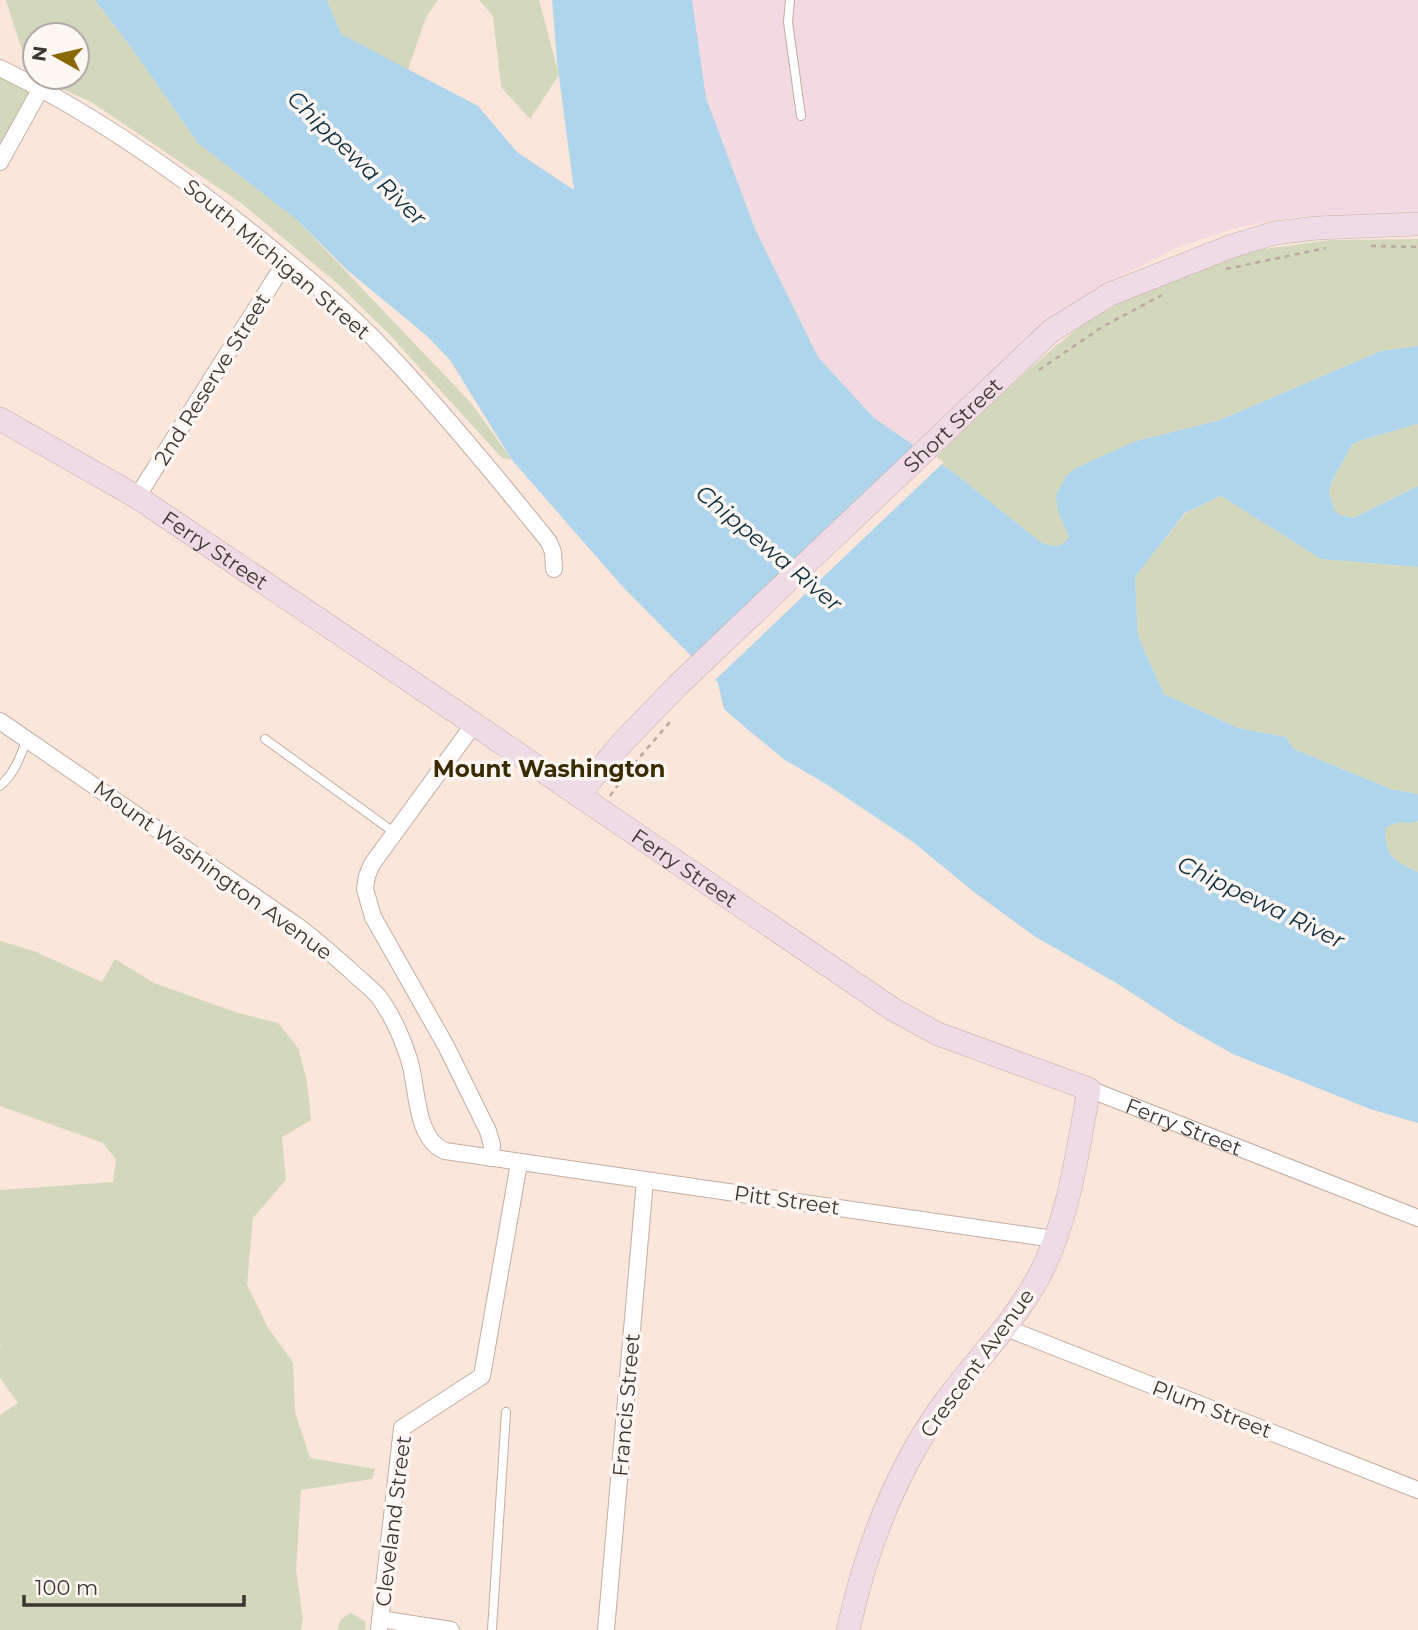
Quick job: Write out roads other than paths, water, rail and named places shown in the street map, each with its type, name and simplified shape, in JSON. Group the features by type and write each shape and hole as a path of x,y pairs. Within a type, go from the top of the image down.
{"main road":[{"name":"Short Street","path":"578,795 677,686 1051,331 1110,294 1231,246 1275,233 1317,228 1418,224"},
{"name":"Ferry Street","path":"0,419 137,498 474,723 852,983 917,1024 1089,1089"},
{"name":"Crescent Avenue","path":"848,1630 876,1531 910,1459 944,1403 1006,1328 1039,1277 1068,1198 1089,1089"}],"street":[{"name":"South Michigan Street","path":"0,68 21,78"},
{"path":"0,162 39,91"},
{"name":"South Michigan Street","path":"46,91 105,127 209,198 319,288 382,347 428,397 550,542 554,569"},
{"name":"2nd Reserve Street","path":"137,498 286,261"},
{"name":"Mount Washington Avenue","path":"0,721 278,912 321,944 377,996 400,1036 410,1062 421,1119 430,1140 438,1149 519,1163"},
{"path":"474,723 372,864 365,889 373,918 446,1045 482,1118 491,1139 491,1158"},
{"name":"Ferry Street","path":"1089,1089 1418,1218"},
{"name":"Pitt Street","path":"519,1163 1054,1240"},
{"name":"Cleveland Street","path":"379,1624 402,1428 482,1376 519,1163"},
{"name":"Francis Street","path":"606,1630 645,1180"},
{"name":"Plum Street","path":"1006,1328 1418,1490"},
{"path":"379,1624 451,1630"}],"lane":[{"path":"790,0 788,22 802,116"},
{"path":"0,786 18,764 27,739"},
{"path":"265,739 395,833"},
{"path":"492,1630 506,1412"}],"water":[{"name":"Chippewa River","path":"95,0 327,0 341,34 478,106 517,152 574,190 552,0 692,0 706,98 755,229 818,357 874,418 957,475 1039,541 1050,546 1062,545 1069,537 1058,512 1056,495 1067,475 1078,467 1136,441 1220,420 1381,351 1418,346 1418,424 1352,445 1332,481 1329,492 1334,509 1340,515 1353,518 1418,486 1418,567 1321,559 1221,496 1185,513 1135,577 1138,636 1164,694 1238,728 1286,737 1294,749 1391,789 1418,794 1418,821 1391,825 1386,828 1386,837 1392,856 1418,872 1418,1123 1370,1109 1233,1054 1178,1023 1118,984 1034,936 913,842 785,760 747,729 724,709 718,683 622,586 512,460 450,360 427,336 346,269 298,221 198,143"}],"district":[{"name":"Mount Washington","path":"549,769"}]}
